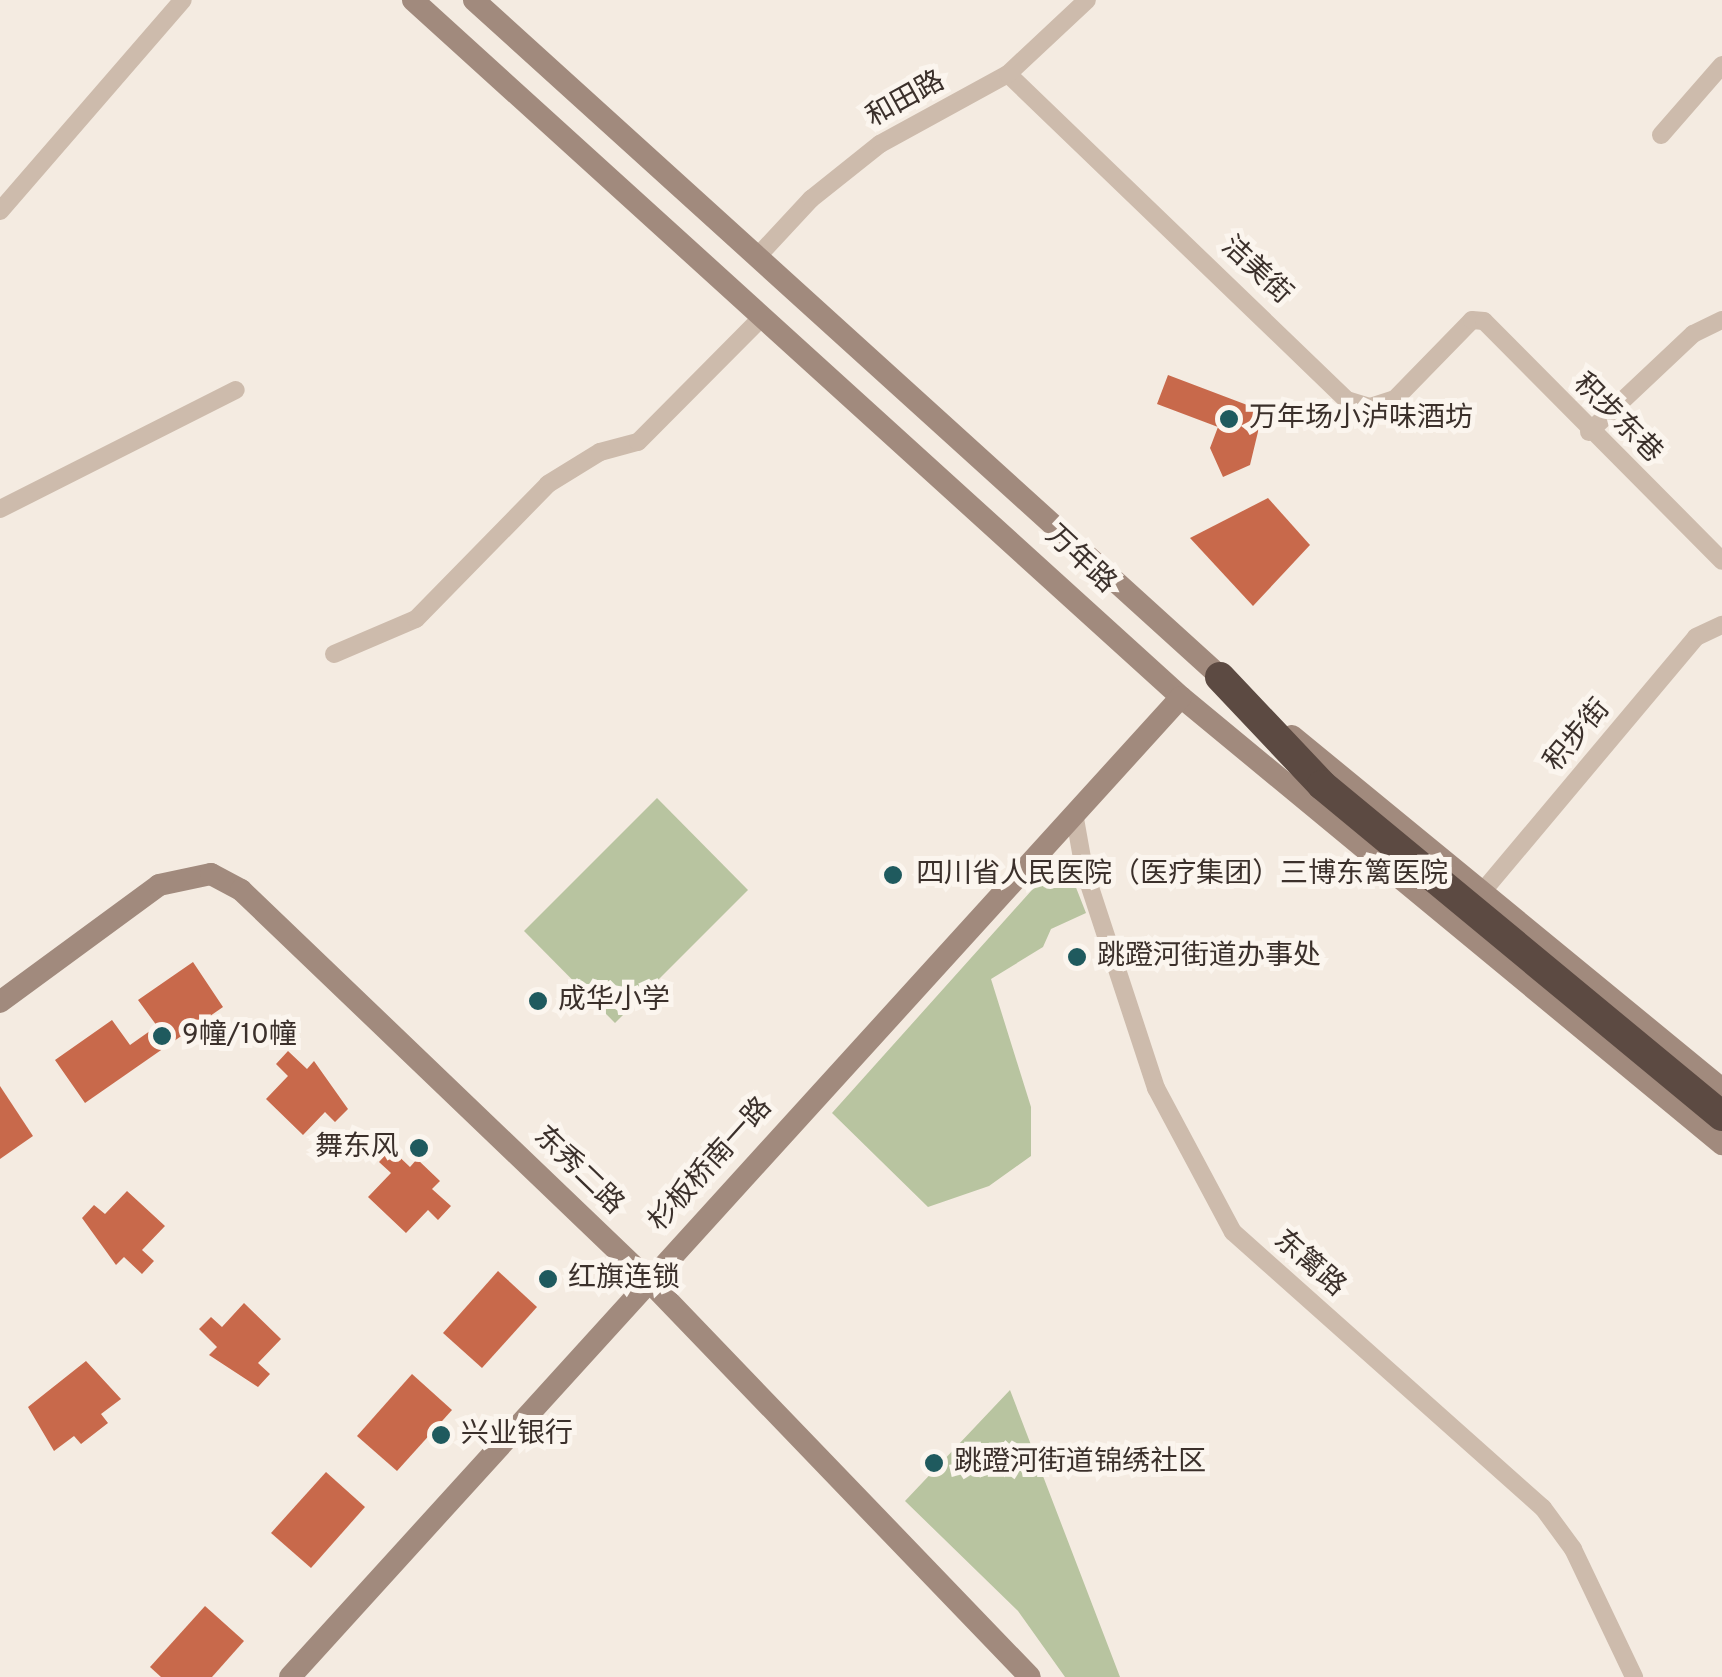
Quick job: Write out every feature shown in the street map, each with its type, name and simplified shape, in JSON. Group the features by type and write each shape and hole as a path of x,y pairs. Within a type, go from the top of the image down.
{"highway":[{"path":"1220,677 1322,786 1722,1116"}],"main road":[{"name":"万年路","path":"413,0 1181,697 1722,1144"},
{"name":"万年路","path":"474,0 1220,677 1722,1089"},
{"name":"杉板桥南一路","path":"290,1677 1181,697"},
{"name":"东秀二路","path":"0,1002 160,885 185,876 211,874 241,890 306,944 647,1280 1030,1677"}],"street":[{"path":"0,211 183,0"},
{"name":"和田路","path":"758,256 811,199 880,144 1008,74 1088,0"},
{"path":"1661,135 1722,65"},
{"name":"洁美街","path":"1008,74 1347,400 1370,407 1395,399 1472,320"},
{"path":"334,654 416,619 548,484 600,452 638,442 764,316"},
{"name":"积步东巷","path":"1472,320 1484,321 1588,432 1722,561"},
{"path":"1588,432 1694,334 1722,320"},
{"path":"3,504 236,390"},
{"name":"积步街","path":"1483,891 1696,637 1722,626"},
{"name":"东篱路","path":"1074,813 1084,869 1156,1088 1232,1232 1542,1508 1589,1578 1634,1677"}],"green space":[{"path":"657,798 748,890 615,1023 524,931"},
{"path":"1066,862 1086,913 1051,929 1043,947 991,979 1031,1107 1031,1156 989,1186 928,1207 832,1113 1049,871"},
{"path":"1010,1390 1120,1677 1065,1677 1018,1611 905,1501"}],"building":[{"name":"万年场小泸味酒坊","path":"1168,375 1263,411 1250,465 1223,477 1210,448 1218,427 1157,404"},
{"path":"1268,498 1310,545 1253,606 1190,538"},
{"name":"9幢/10幢","path":"193,962 223,1007 85,1103 55,1060 112,1020 130,1045 157,1026 138,1000"},
{"path":"288,1051 307,1069 314,1061 348,1109 335,1122 325,1112 303,1135 266,1099 288,1076 276,1064"},
{"path":"0,1086 33,1136 0,1159"},
{"path":"391,1149 410,1167 417,1159 440,1181 432,1189 451,1206 438,1220 428,1210 406,1233 368,1197 391,1173 379,1162"},
{"path":"127,1191 165,1226 142,1250 154,1261 142,1274 124,1257 116,1265 82,1218 94,1205 105,1214"},
{"path":"498,1271 537,1307 482,1368 443,1333"},
{"path":"244,1303 281,1339 258,1363 270,1374 258,1387 209,1355 217,1347 199,1329 211,1317 222,1327"},
{"path":"86,1361 121,1399 101,1414 108,1423 81,1444 74,1436 54,1451 28,1407"},
{"path":"412,1374 452,1410 397,1471 357,1436"},
{"path":"326,1472 365,1507 311,1568 271,1533"},
{"path":"205,1606 244,1641 212,1677 161,1677 150,1667"}],"place":[{"name":"万年场小泸味酒坊","path":"1229,419"},
{"name":"四川省人民医院（医疗集团）三博东篱医院","path":"893,875"},
{"name":"跳蹬河街道办事处","path":"1077,957"},
{"name":"成华小学","path":"538,1001"},
{"name":"9幢/10幢","path":"162,1036"},
{"name":"舞东风","path":"419,1148"},
{"name":"红旗连锁","path":"548,1279"},
{"name":"兴业银行","path":"441,1435"},
{"name":"跳蹬河街道锦绣社区","path":"934,1463"}]}
